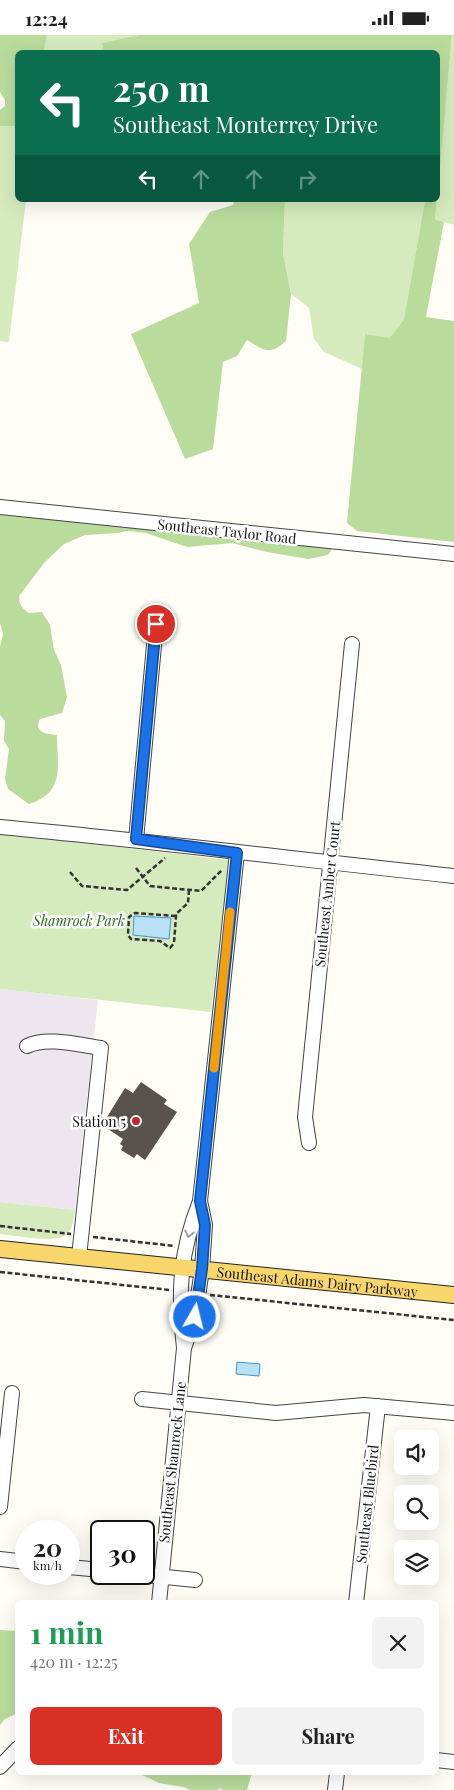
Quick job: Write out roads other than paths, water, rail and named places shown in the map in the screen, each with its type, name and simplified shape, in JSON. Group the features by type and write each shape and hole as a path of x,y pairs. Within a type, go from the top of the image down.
{"main road":[{"name":"Southeast Adams Dairy Parkway","path":"0,1249 454,1295"}],"street":[{"name":"Southeast Taylor Road","path":"0,507 454,555"},
{"path":"136,839 156,624"},
{"name":"Southeast Amber Court","path":"309,1143 305,1117 352,644"},
{"path":"0,827 136,839 237,853 454,876"},
{"name":"Southeast Shamrock Lane","path":"159,1600 184,1348 180,1311 181,1267 190,1226 200,1201 237,853"},
{"path":"27,1047 42,1043 57,1043 101,1048 79,1257"},
{"name":"Southeast Shamrock Lane","path":"184,1348 195,1317 202,1269 205,1225 200,1201"},
{"path":"0,1507 12,1393"},
{"path":"142,1399 276,1413 364,1405 454,1413"},
{"name":"Southeast Bluebird","path":"356,1600 378,1406"},
{"path":"0,1559 15,1561"},
{"path":"155,1575 195,1580"},
{"path":"0,1767 15,1751"},
{"path":"439,1760 454,1762"},
{"path":"335,1790 337,1775"}],"water":[{"path":"134,916 171,918 169,939 133,935"},
{"path":"237,1362 260,1364 259,1376 236,1374"}],"place":[{"name":"Station 5","path":"136,1121"}],"park label":[{"name":"Shamrock Park","path":"79,920"}]}
